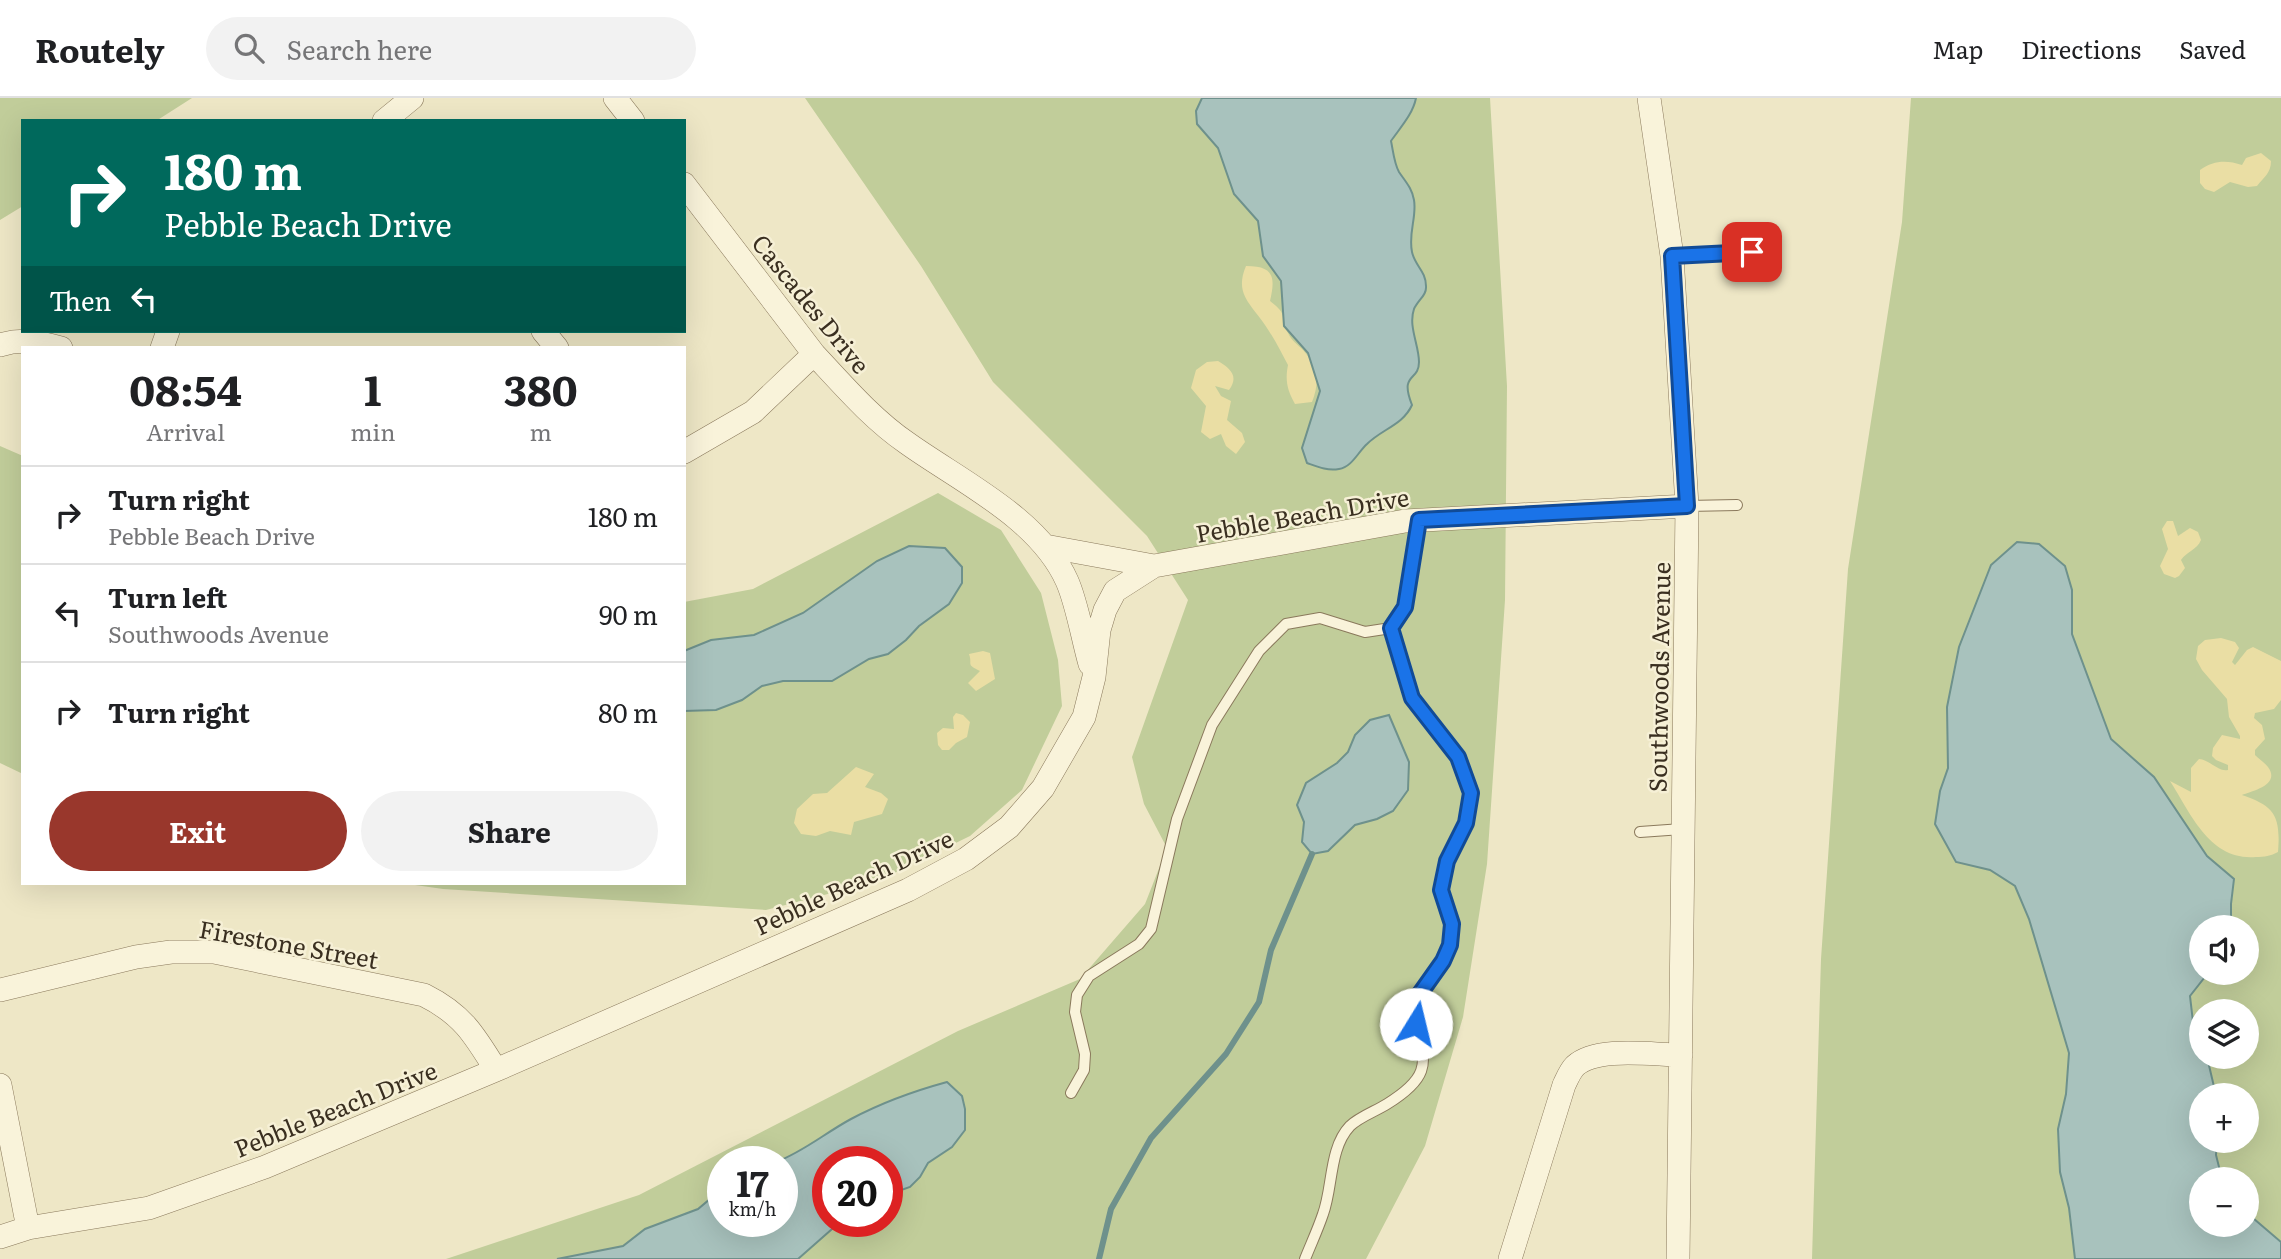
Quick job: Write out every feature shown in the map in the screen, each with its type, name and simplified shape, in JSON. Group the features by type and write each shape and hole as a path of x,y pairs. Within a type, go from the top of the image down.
{"street":[{"path":"386,119 412,98"},
{"path":"615,98 632,119"},
{"name":"Southwoods Avenue","path":"1649,98 1672,256 1687,506 1678,1259"},
{"name":"Cascades Drive","path":"686,187 814,354 873,414 905,443 993,499 1045,546 1067,581 1094,677"},
{"path":"0,345 13,341 35,341 54,346"},
{"path":"686,451 753,412 814,354"},
{"name":"Pebble Beach Drive","path":"0,1237 28,1228 149,1208 265,1167 496,1070 908,890 966,859 1009,827 1043,788 1084,718 1105,610 1115,592 1154,566 1347,530 1419,520 1687,506"},
{"path":"1045,546 1154,566"},
{"name":"Firestone Street","path":"0,990 136,957 171,952 214,952 424,995 448,1007 467,1026 496,1070"},
{"path":"1510,1259 1564,1085 1573,1067 1586,1059 1606,1054 1682,1055"},
{"path":"0,1085 28,1228"}],"lane":[{"path":"1672,256 1752,252"},
{"path":"1687,506 1737,505"},
{"path":"1072,1093 1084,1070 1085,1054 1075,1012 1077,995 1089,976 1139,944 1151,929 1177,819 1212,725 1259,651 1286,624 1320,618 1365,632 1391,628 1405,607 1419,520"},
{"path":"1306,1259 1324,1212 1335,1152 1350,1127 1408,1091 1423,1074 1423,1054 1414,1002 1443,961 1450,945 1452,924 1441,890 1447,861 1466,823 1471,793 1458,757 1412,698 1391,628"},
{"path":"1640,832 1682,829"}],"green space":[{"path":"0,98 192,98 159,119 21,119 21,207 0,220"},
{"path":"805,98 1490,98 1507,386 1505,600 1487,864 1463,1017 1425,1146 1366,1259 446,1259 639,1195 707,1160 707,1237 798,1237 798,1146 734,1146 958,1031 1080,979 1145,904 1167,848 1144,804 1132,757 1188,600 1147,536 993,382 921,266"},
{"path":"1911,98 2281,98 2281,1259 1812,1259 1821,959 1848,569 1902,222"},
{"path":"0,446 21,455 21,773 0,763"},
{"path":"938,493 1001,530 1041,593 1058,660 1062,706 1022,790 970,836 878,881 766,910 415,885 686,885 686,602 753,589"}],"sand":[{"path":"2261,153 2271,161 2271,165 2267,175 2257,186 2248,187 2230,182 2214,192 2205,189 2200,183 2200,170 2210,164 2231,162 2242,165 2246,158"},
{"path":"1246,266 1262,268 1270,274 1273,285 1270,301 1280,310 1289,336 1308,356 1315,369 1317,381 1312,402 1295,404 1292,399 1288,389 1288,365 1243,291"},
{"path":"1218,361 1230,370 1233,377 1229,390 1215,386 1221,396 1231,401 1227,420 1242,433 1245,442 1236,454 1226,446 1221,434 1210,439 1201,432 1206,406 1191,388 1196,370 1207,362"},
{"path":"2167,521 2173,521 2178,536 2190,528 2198,532 2201,540 2181,560 2185,568 2175,578 2164,574 2160,566 2168,549 2162,529"},
{"path":"2221,638 2235,642 2239,648 2232,662 2235,665 2247,650 2253,647 2281,661 2281,700 2274,709 2255,713 2254,718 2262,725 2265,739 2255,750 2255,755 2268,767 2271,778 2264,786 2242,795 2262,803 2276,821 2278,852 2267,856 2240,856 2214,843 2194,821 2170,781 2191,792 2191,768 2199,759 2228,770 2228,765 2212,756 2213,748 2222,735 2240,739 2229,717 2227,699 2196,659 2198,646 2205,640"},
{"path":"983,651 990,653 995,679 976,691 968,683 980,671 971,665 969,654"},
{"path":"956,713 963,715 970,722 967,737 949,750 942,750 938,745 937,733 943,728 954,729 953,717"},
{"path":"856,767 874,774 865,787 888,799 882,814 854,822 851,835 830,831 816,836 801,834 794,823 797,809 813,794 827,793"}],"water":[{"path":"1202,98 1416,98 1409,115 1391,141 1397,168 1413,196 1415,206 1412,252 1426,286 1412,315 1419,362 1408,387 1412,405 1398,422 1373,439 1344,468 1327,469 1307,463 1302,448 1320,391 1308,353 1284,326 1281,281 1263,256 1258,221 1234,194 1218,148 1197,124 1196,111"},
{"path":"2017,542 2039,544 2065,566 2072,590 2072,634 2111,739 2154,777 2207,856 2234,879 2231,915 2189,915 2189,985 2199,985 2189,999 2189,1069 2210,1069 2213,1083 2189,1083 2189,1153 2216,1153 2219,1167 2189,1167 2189,1237 2259,1237 2259,1223 2281,1242 2281,1259 2075,1259 2069,1208 2060,1172 2058,1129 2066,1094 2069,1053 2029,919 2015,886 1990,870 1956,862 1935,824 1940,791 1948,768 1947,707 1959,647 1991,565"},
{"path":"909,546 945,548 962,567 962,583 949,604 888,654 869,659 832,681 783,681 762,686 742,700 716,710 686,711 686,650 711,640 754,635 803,613 877,561"},
{"path":"1389,715 1409,762 1408,790 1393,811 1355,825 1328,851 1312,854 1302,842 1304,822 1297,805 1306,783 1337,763 1348,752 1355,735 1370,720"},
{"path":"947,1082 962,1096 965,1130 952,1147 928,1163 920,1177 910,1187 903,1189 903,1146 812,1146 812,1237 823,1237 798,1259 557,1259 623,1246 645,1229 698,1209 707,1201 707,1237 798,1237 798,1151 841,1124 910,1093"}],"waterway":[{"path":"1099,1259 1111,1209 1151,1138 1226,1054 1259,1002 1271,950 1312,854"}],"route":[{"path":"1416,1024 1414,1002 1443,961 1450,945 1452,924 1441,890 1447,861 1466,823 1471,793 1458,757 1412,698 1391,628 1405,607 1419,520 1687,506 1672,256 1752,252"}]}
